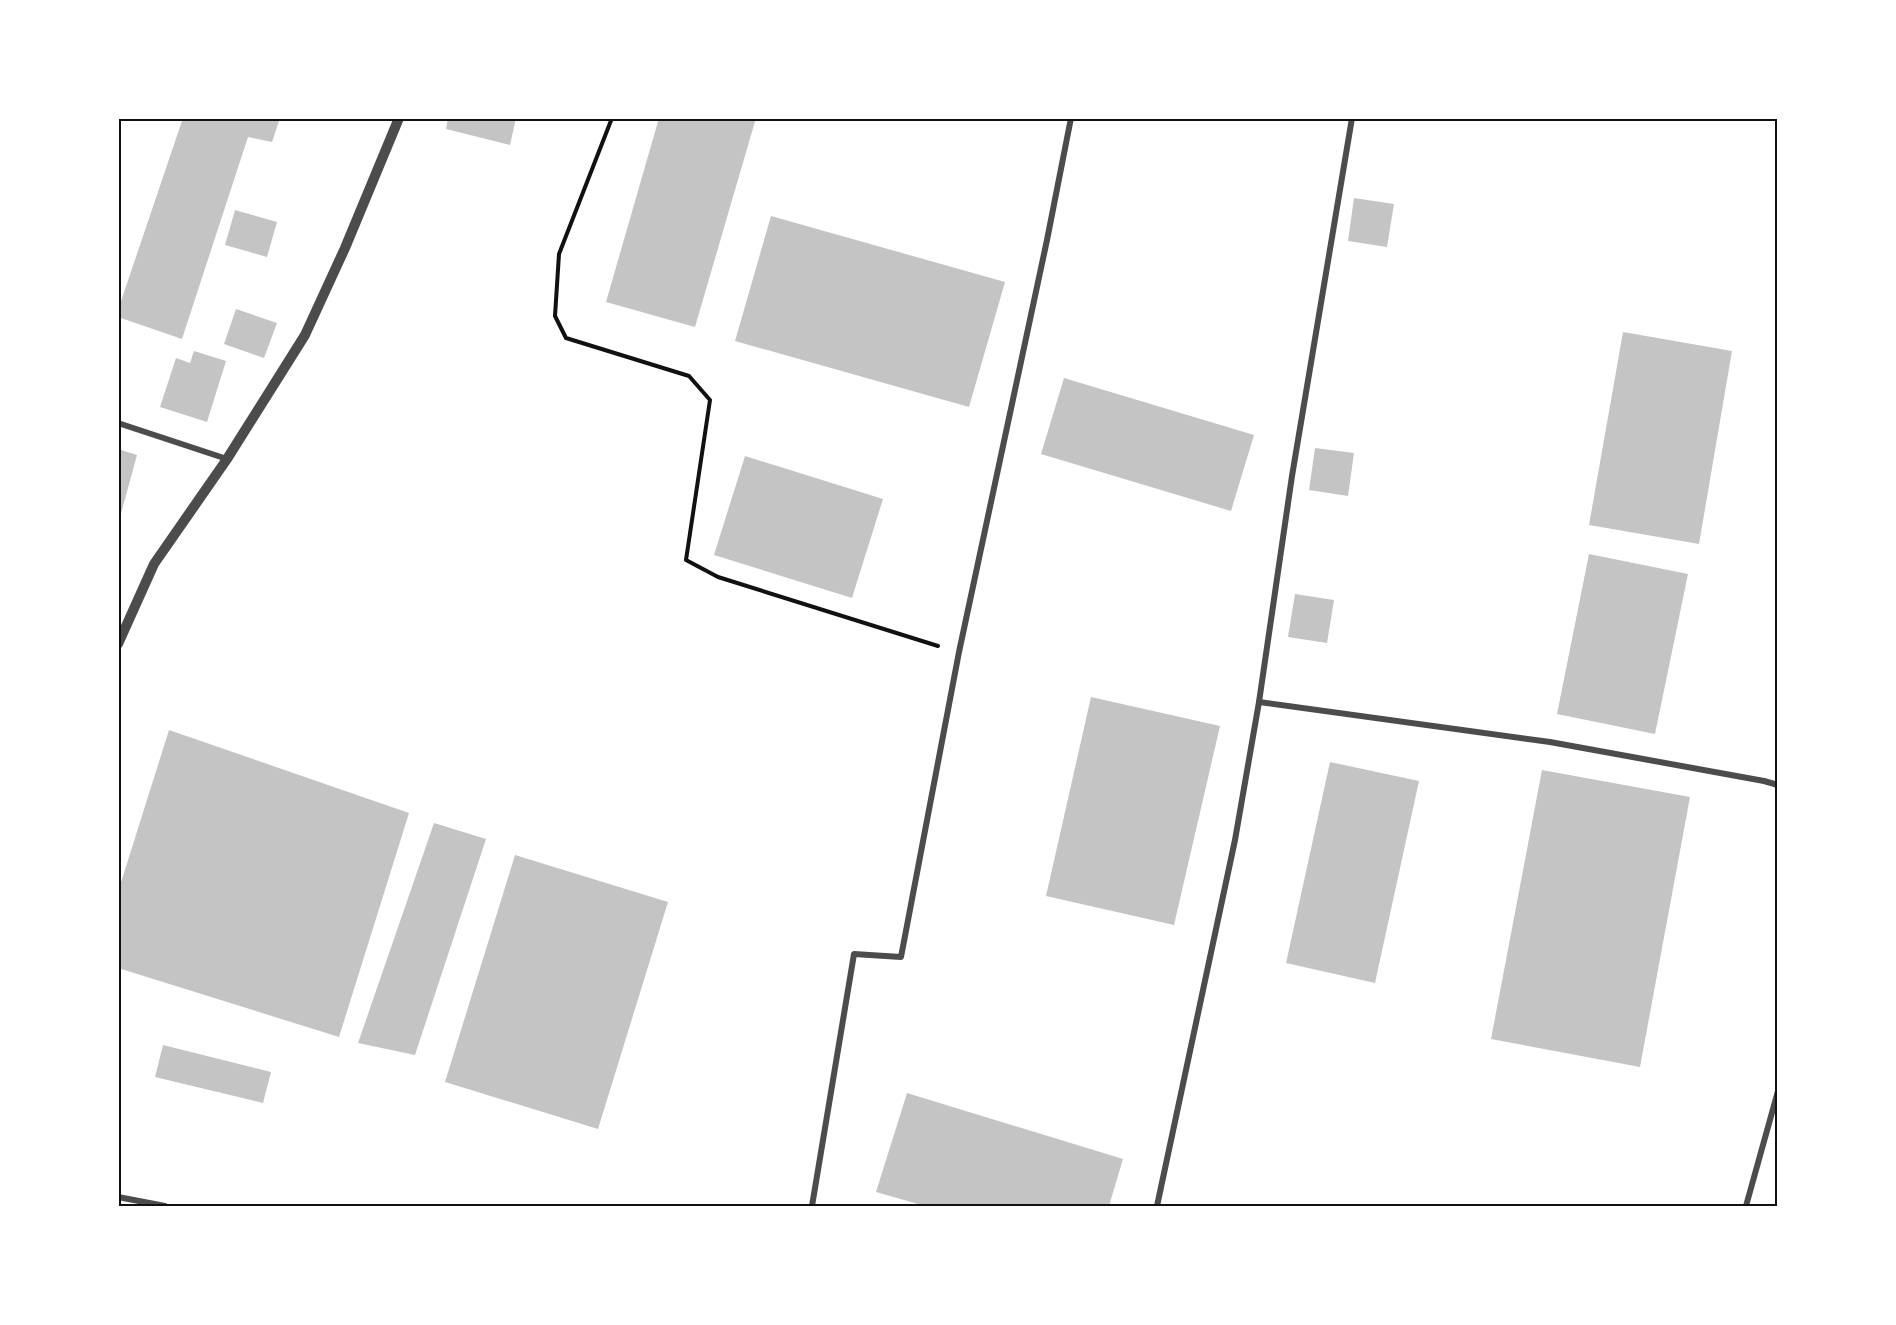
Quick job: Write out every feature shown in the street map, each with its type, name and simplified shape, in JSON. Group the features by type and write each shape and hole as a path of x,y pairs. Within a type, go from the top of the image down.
{"street":[{"path":"118,644 154,564 226,459 305,335 345,248 399,118"},
{"path":"812,1206 854,954 901,957 959,652 1045,252 1071,118"},
{"path":"1157,1206 1235,840 1259,702 1292,476 1352,118"},
{"path":"118,423 226,459"},
{"path":"1259,702 1550,742 1778,785"},
{"path":"1746,1206 1778,1092"},
{"path":"118,1197 165,1206"}],"path":[{"path":"612,118 559,254 555,316 566,338 689,376 710,400 686,560 718,577 959,652"}],"building":[{"path":"183,118 280,118 272,142 248,137 182,339 118,317 118,310"},
{"path":"448,118 516,118 510,145 446,129"},
{"path":"659,118 756,118 695,327 606,302"},
{"path":"1354,198 1394,204 1387,247 1348,241"},
{"path":"235,210 277,222 267,257 225,245"},
{"path":"771,216 1005,282 969,407 735,341"},
{"path":"236,309 277,323 264,358 224,344"},
{"path":"1623,332 1732,351 1699,544 1589,525"},
{"path":"194,351 226,361 207,422 160,407 176,358 190,363"},
{"path":"1064,378 1254,435 1231,511 1041,454"},
{"path":"1315,448 1354,453 1348,496 1309,490"},
{"path":"118,449 137,455 119,521 118,521"},
{"path":"745,456 883,499 852,598 714,555"},
{"path":"1589,554 1688,574 1655,734 1557,714"},
{"path":"1295,594 1334,600 1327,643 1288,637"},
{"path":"1091,697 1220,726 1174,925 1046,896"},
{"path":"169,730 409,813 339,1037 118,968 118,892"},
{"path":"1330,762 1419,781 1375,983 1286,963"},
{"path":"1542,770 1690,797 1640,1067 1491,1039"},
{"path":"434,823 486,839 415,1055 358,1043"},
{"path":"515,855 668,902 598,1129 445,1082"},
{"path":"163,1045 271,1072 263,1103 155,1077"},
{"path":"907,1093 1123,1159 1109,1206 925,1206 876,1192"}]}
